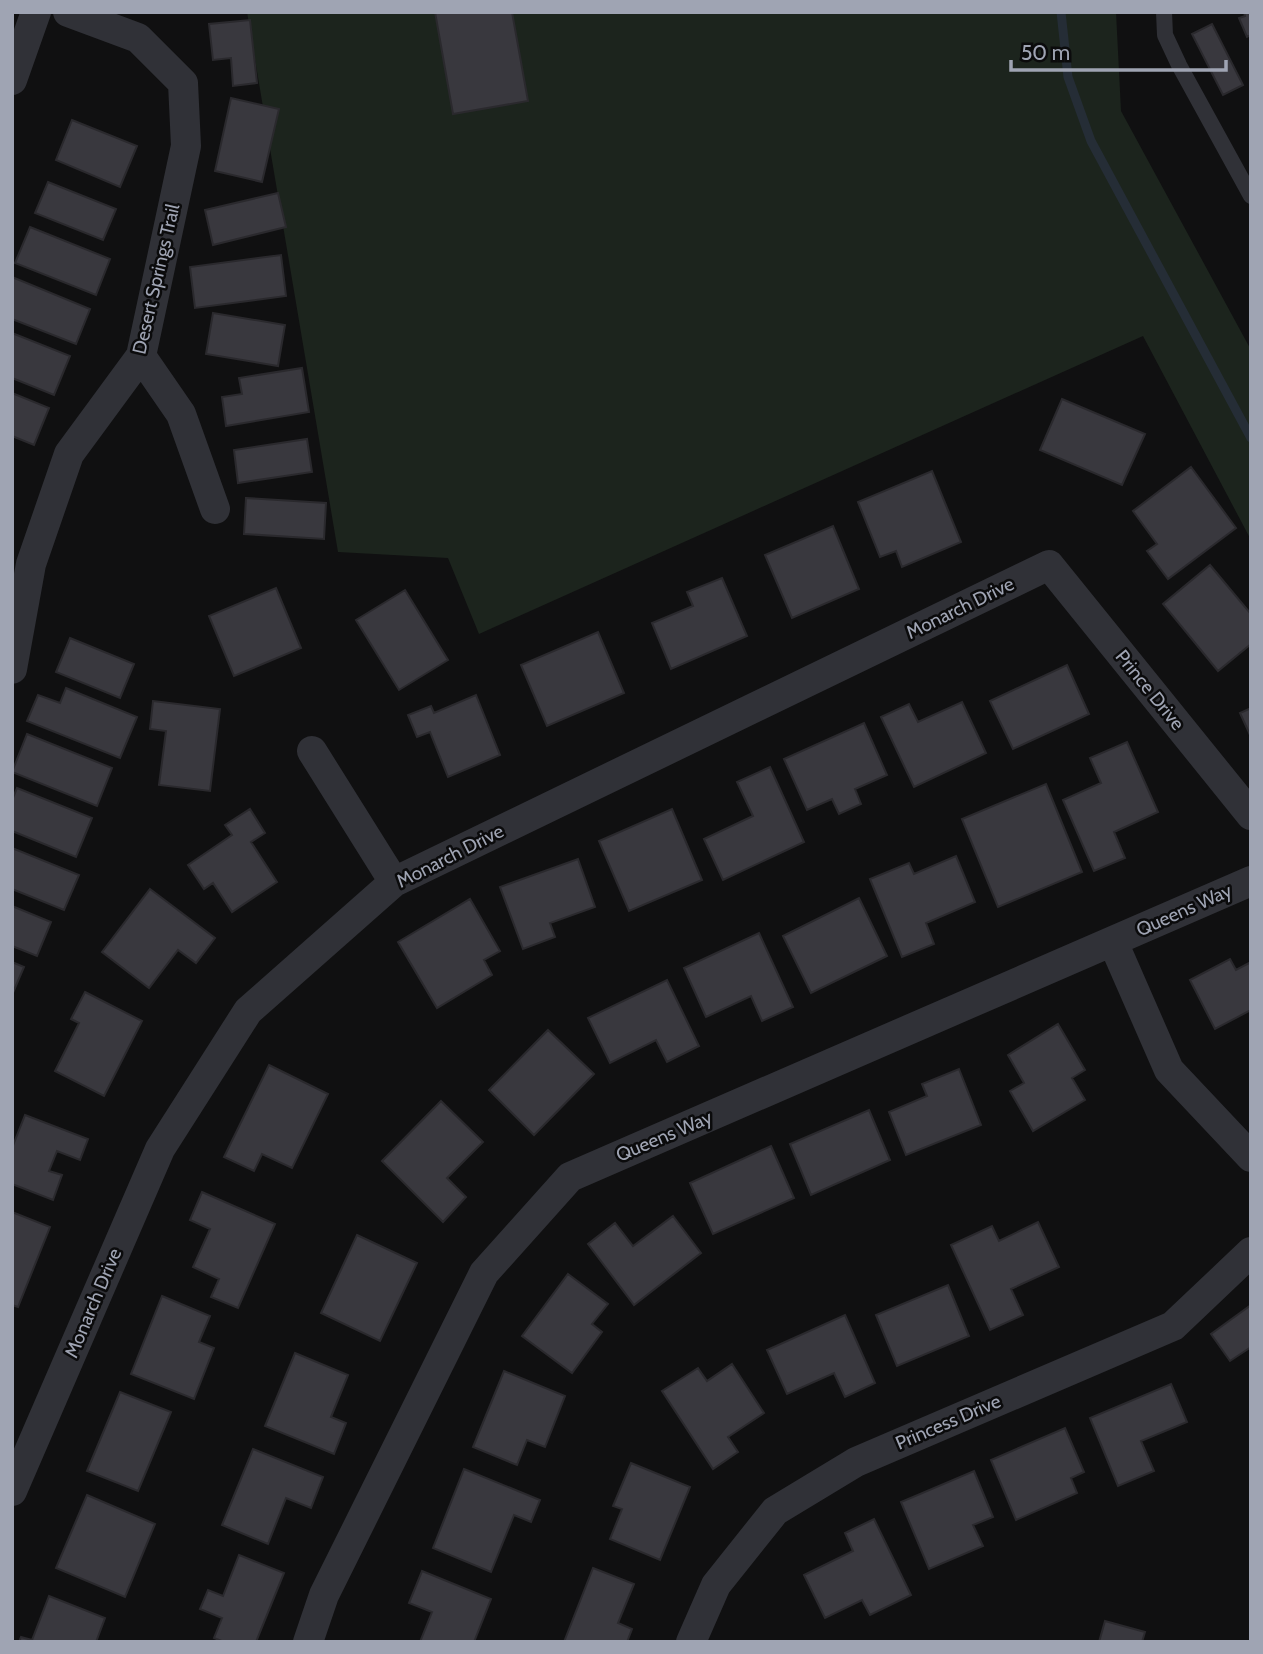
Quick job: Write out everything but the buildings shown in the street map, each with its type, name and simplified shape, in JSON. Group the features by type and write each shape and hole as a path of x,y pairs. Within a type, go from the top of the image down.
{"street":[{"path":"12,80 36,12"},
{"name":"Desert Springs Trail","path":"12,669 31,564 69,454 141,356 186,146 183,83 138,38 68,12"},
{"path":"141,356 181,414 215,509"},
{"name":"Prince Drive","path":"1049,565 1251,815"},
{"name":"Monarch Drive","path":"12,1490 160,1149 248,1011 394,882 1049,565"},
{"path":"312,751 394,882"},
{"name":"Queens Way","path":"307,1642 324,1595 484,1273 570,1177 1251,881"},
{"path":"1113,942 1169,1070 1251,1157"},
{"name":"Princess Drive","path":"691,1642 716,1585 775,1511 856,1462 1172,1326 1251,1252"}],"lane":[{"path":"1164,12 1165,35 1251,196"}],"shaded area":[{"path":"247,12 1116,12 1121,111 1251,350 1251,540 1143,336 479,634 448,558 338,552"}],"waterway":[{"path":"1061,12 1068,77 1091,141 1251,438"}]}
